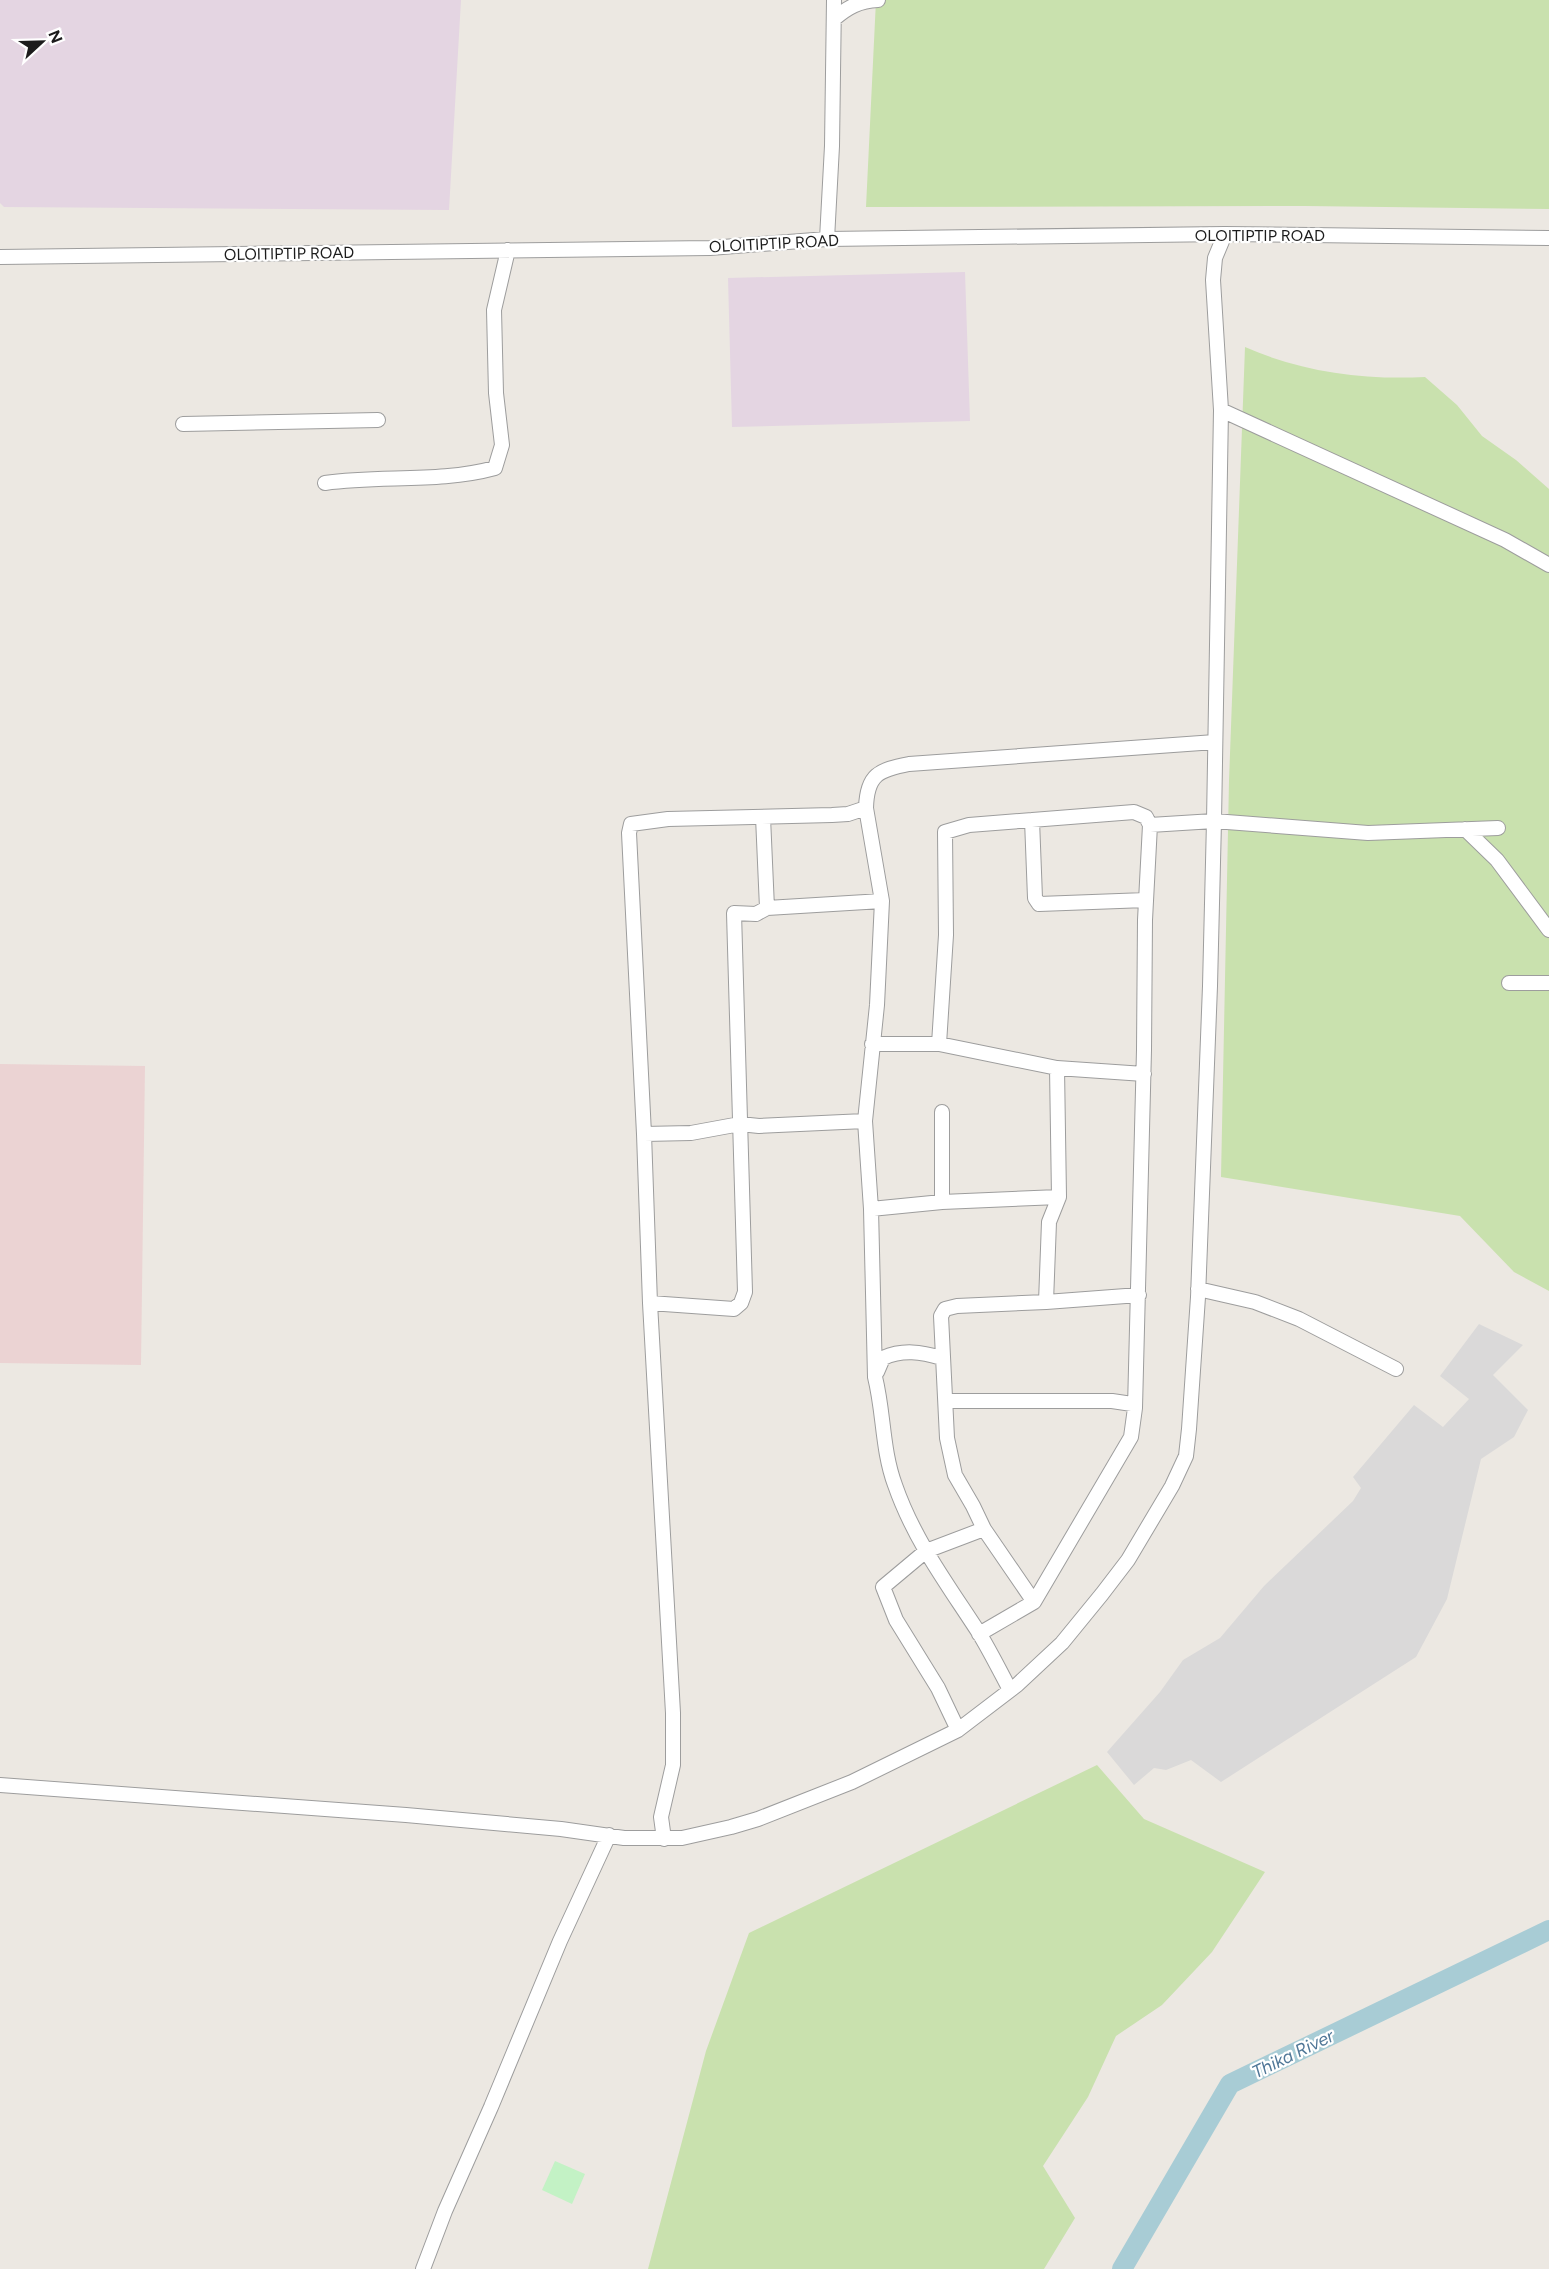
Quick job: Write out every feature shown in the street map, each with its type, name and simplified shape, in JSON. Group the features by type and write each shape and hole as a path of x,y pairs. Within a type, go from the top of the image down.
{"street":[{"path":"827,239 832,146 834,0"},
{"path":"834,19 854,4 878,0"},
{"path":"0,1785 394,1814 609,1835 682,1838 758,1819 852,1782 958,1730 1010,1690 1062,1643 1102,1594 1128,1560 1172,1486 1187,1447 1198,1289 1214,821 1221,410 1213,280 1215,258 1226,234"},
{"name":"OLOITIPTIP ROAD","path":"0,257 710,248 827,239 1226,234 1549,238"},
{"path":"325,483 473,474 495,468 502,445 496,393 494,310 508,250"},
{"path":"1221,410 1505,540 1549,565"},
{"path":"183,424 378,420"},
{"path":"1010,1690 979,1634 926,1551 895,1485 884,1438 881,1399 875,1377 871,1209 865,1121 877,1005 882,901 866,808 871,779 888,768 909,764 1215,742"},
{"path":"664,1839 661,1817 673,1765 673,1713 650,1303 630,855 631,824 668,819 848,814 866,808"},
{"path":"939,1044 945,984 945,832 969,825 1134,812 1146,817 1150,825 1146,900 1139,1295 1135,1408 1131,1437 1034,1602 979,1634"},
{"path":"763,817 767,908"},
{"path":"1032,820 1035,898 1039,904 1146,900"},
{"path":"1150,825 1214,821 1368,832 1498,828"},
{"path":"1465,829 1497,860 1549,930"},
{"path":"650,1303 734,1309 741,1303 746,1292 734,913 756,914 767,908 882,901"},
{"path":"1509,983 1549,983"},
{"path":"872,1044 939,1044 1057,1068 1144,1074"},
{"path":"1046,1302 1049,1222 1059,1197 1057,1068"},
{"path":"942,1112 942,1202"},
{"path":"644,1134 691,1133 740,1124 759,1126 865,1121"},
{"path":"871,1209 942,1202 1059,1197"},
{"path":"1198,1289 1255,1302 1299,1320 1396,1369"},
{"path":"1034,1602 984,1528 955,1475 947,1438 941,1316 945,1310 957,1306 1139,1295"},
{"path":"875,1377 881,1361 893,1354 915,1352 942,1358"},
{"path":"946,1401 1112,1401 1132,1404 1135,1408"},
{"path":"958,1730 938,1688 896,1620 883,1587 926,1551 984,1528"},
{"path":"423,2269 445,2211 560,1941 609,1835"}],"shaded area":[{"path":"0,0 461,0 449,210 4,207 0,203"},
{"path":"965,272 970,421 732,427 728,278"},
{"path":"0,1064 145,1066 141,1365 0,1363"},
{"path":"1479,1324 1523,1345 1493,1375 1528,1410 1514,1437 1481,1459 1447,1599 1416,1657 1221,1782 1191,1760 1166,1770 1154,1768 1134,1785 1107,1752 1160,1692 1183,1660 1220,1638 1264,1586 1353,1501 1361,1488 1353,1477 1414,1405 1443,1427 1469,1399 1440,1376"}],"green space":[{"path":"876,0 1549,0 1549,209 1305,206 866,207"},
{"path":"1245,347 1288,363 1333,372 1379,377 1425,377 1457,405 1482,436 1516,460 1549,489 1549,1291 1514,1272 1460,1216 1221,1177 1229,781"},
{"path":"1097,1765 1144,1819 1265,1872 1212,1952 1162,2005 1116,2036 1088,2097 1043,2166 1075,2218 1044,2269 648,2269 706,2051 749,1933"},
{"path":"555,2161 585,2174 572,2204 542,2190"}],"waterway":[{"name":"Thika River","path":"1122,2269 1230,2084 1549,1930"}]}
